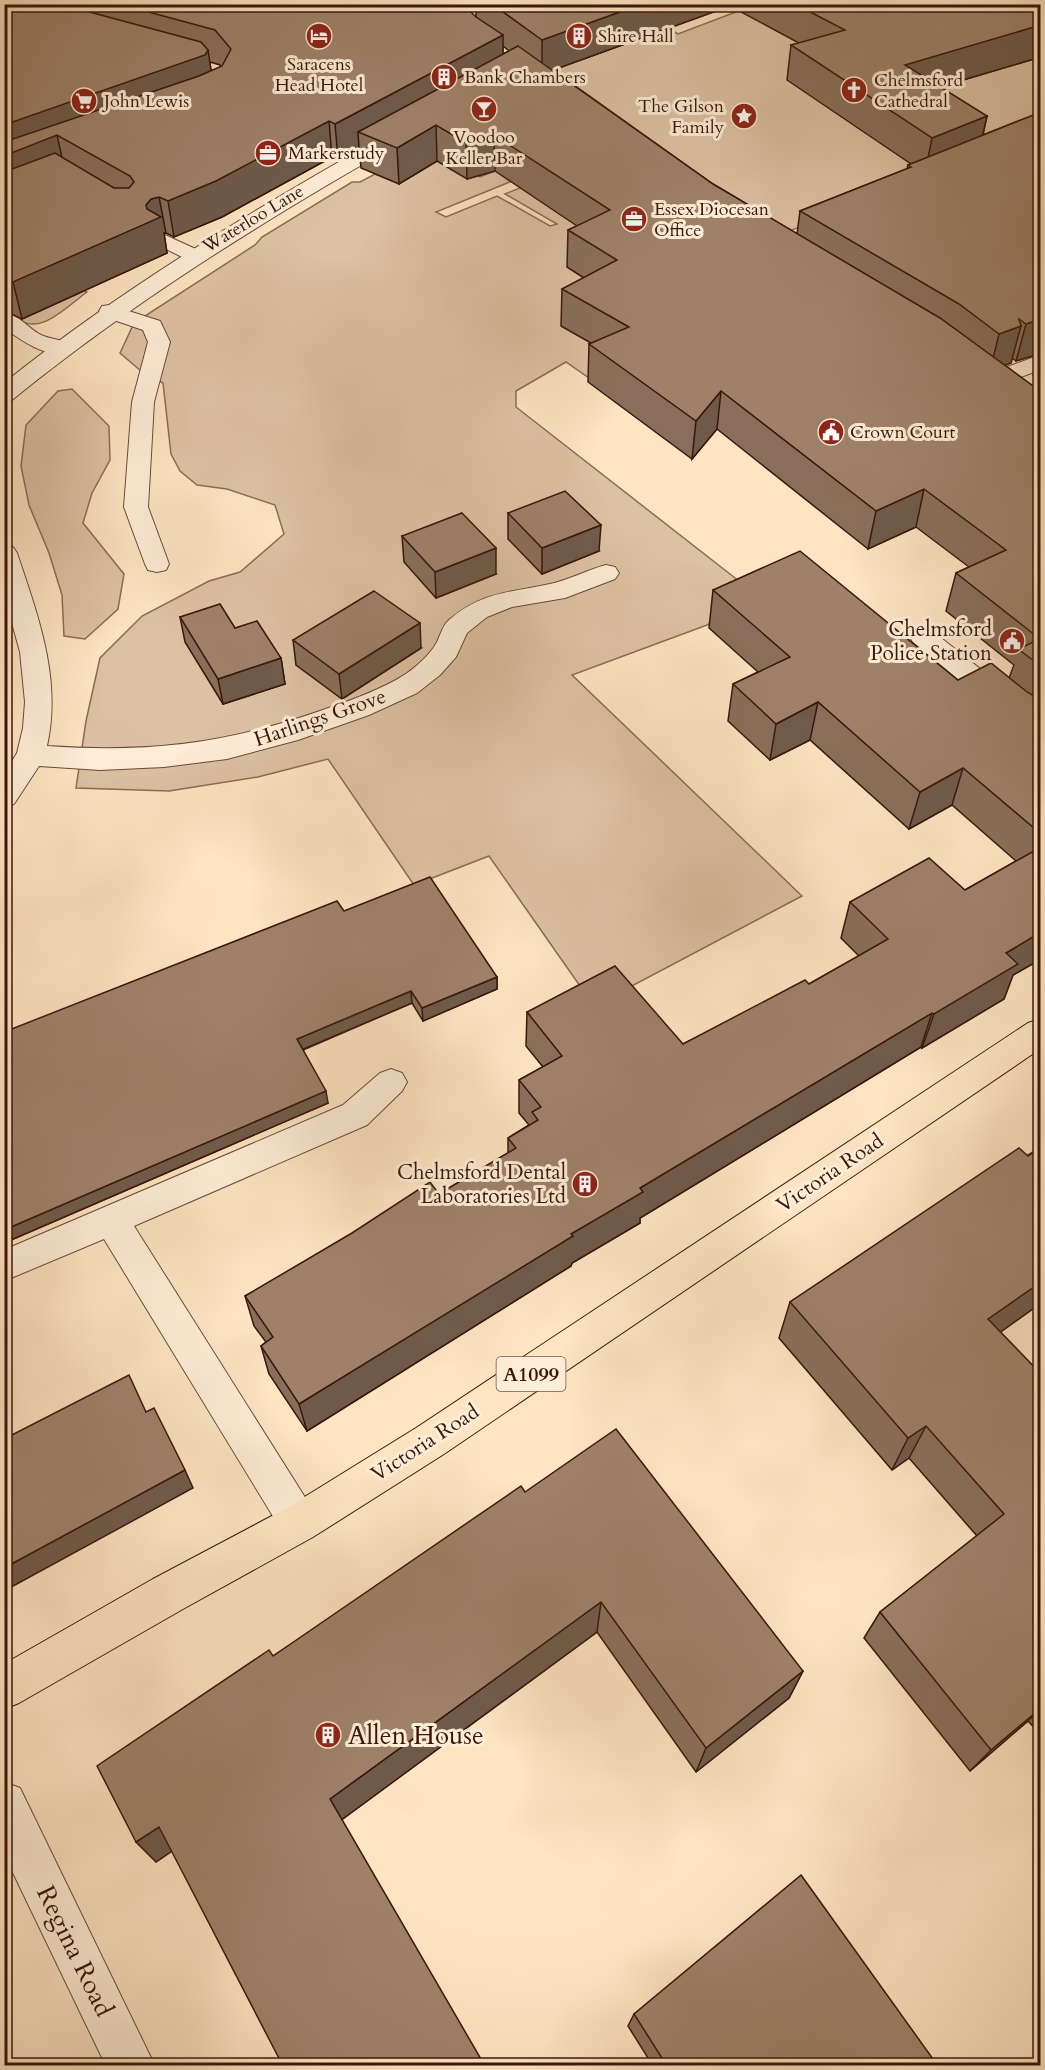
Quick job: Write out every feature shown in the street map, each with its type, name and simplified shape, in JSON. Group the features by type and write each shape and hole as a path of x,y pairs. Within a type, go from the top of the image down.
{"main road":[{"name":"Victoria Road","path":"4,1689 168,1594 299,1523 430,1441 1041,1032"}],"street":[{"path":"482,4 468,14 465,28 469,34 502,57"},
{"name":"Waterloo Lane","path":"4,395 110,311 193,255 419,124"},
{"path":"988,382 1041,362"},
{"path":"4,553 38,669 40,714 31,754 4,796"},
{"name":"Harlings Grove","path":"31,754 100,760 164,757 227,749 288,733 359,708 407,686 430,668 446,651 456,628 478,611 507,598 556,592 606,573"},
{"name":"Regina Road","path":"4,1804 131,2066"}],"lane":[{"path":"165,241 193,255"},
{"path":"110,311 152,326 159,342 143,402 136,507 157,564"},
{"path":"4,318 34,340 61,348"},
{"path":"922,636 1026,720 1041,729"},
{"path":"4,1266 355,1115 391,1082"},
{"path":"112,1221 299,1523"}],"shaded area":[{"path":"754,5 1040,50 1040,128 785,233 548,72 668,28 678,34"},
{"path":"443,157 480,177 529,157 544,168 436,212 446,217 497,196 550,226 557,224 505,194 563,171 576,225 576,235 615,297 593,345 592,380 566,362 516,391 516,407 762,599 707,625 572,675 802,896 594,1006 489,856 414,885 328,759 258,777 169,791 76,788 86,721 100,658 142,616 209,581 240,572 284,534 275,505 227,489 197,485 180,471 171,454 163,383 142,372 120,353 134,323 255,245 262,237 352,182 360,182 375,174 399,184"},
{"path":"84,291 87,292 46,321 28,324 20,320"},
{"path":"72,389 109,426 110,460 92,493 83,523 124,574 118,609 85,639 64,636 62,595 49,553 29,505 21,466 26,425 58,391"}],"building":[{"path":"4,4 73,4 75,8 201,42 208,50 205,55 4,125"},
{"path":"119,4 463,4 476,17 503,35 335,124 329,121 216,181 168,201 159,197 151,199 146,205 147,209 161,217 13,282 4,278 4,172 55,153 114,188 129,188 134,182 130,176 57,135 4,156 4,142 199,76 222,66 231,49 215,30"},
{"path":"492,4 642,4 542,40"},
{"path":"795,4 1037,4 1041,10 1041,25 905,65 987,116 932,138 791,45 845,30"},
{"path":"518,46 713,184 940,318 1040,391 1041,666 1018,649 1040,639 956,573 1006,550 924,489 876,511 721,391 696,421 589,344 629,327 562,289 617,260 568,230 610,210 494,135 466,143 436,125 397,148 358,132"},
{"path":"1041,112 1041,319 1026,324 1019,319 1021,326 999,334 959,304 800,211 911,167 908,165"},
{"path":"565,491 601,525 542,548 508,513"},
{"path":"462,513 496,548 435,572 402,536"},
{"path":"800,551 958,680 991,663 1027,692 1041,700 1041,834 963,768 920,792 818,702 776,724 733,684 790,657 713,590"},
{"path":"374,591 420,623 339,674 293,640"},
{"path":"220,604 235,628 257,621 281,658 218,679 180,617"},
{"path":"1041,847 1041,932 1006,953 1018,964 640,1188 643,1192 571,1234 573,1236 299,1404 261,1346 273,1337 245,1296 352,1233 430,1182 439,1194 516,1148 508,1138 538,1120 532,1112 541,1107 519,1080 562,1056 527,1012 615,966 683,1044 805,980 809,984 888,939 850,902 929,858 965,890"},
{"path":"430,877 497,977 422,1008 411,991 297,1039 326,1091 4,1230 4,1032 337,901 344,911"},
{"path":"1041,1147 1041,1282 988,1319 1041,1374 1041,1708 991,1750 880,1612 1004,1514 926,1426 908,1438 790,1302 1019,1148 1028,1156"},
{"path":"129,1375 146,1412 154,1408 185,1470 4,1568 4,1439"},
{"name":"Allen House","path":"616,1429 803,1671 706,1748 601,1602 330,1799 485,2066 283,2066 159,1827 136,1842 97,1766 269,1650 273,1656 521,1486 525,1492"},
{"path":"801,1875 938,2066 667,2066 634,2014"}],"place":[{"name":"Saracens Head Hotel","path":"319,36"},
{"name":"Shire Hall","path":"579,36"},
{"name":"Bank Chambers","path":"444,77"},
{"name":"Chelmsford Cathedral","path":"854,90"},
{"name":"John Lewis","path":"84,101"},
{"name":"Voodoo Keller Bar","path":"484,109"},
{"name":"The Gilson Family","path":"744,116"},
{"name":"Markerstudy","path":"268,153"},
{"name":"Essex Diocesan Office","path":"634,219"},
{"name":"Crown Court","path":"831,432"},
{"name":"Chelmsford Police Station","path":"1012,641"},
{"name":"Chelmsford Dental Laboratories Ltd","path":"585,1184"},
{"name":"Allen House","path":"328,1735"}]}
